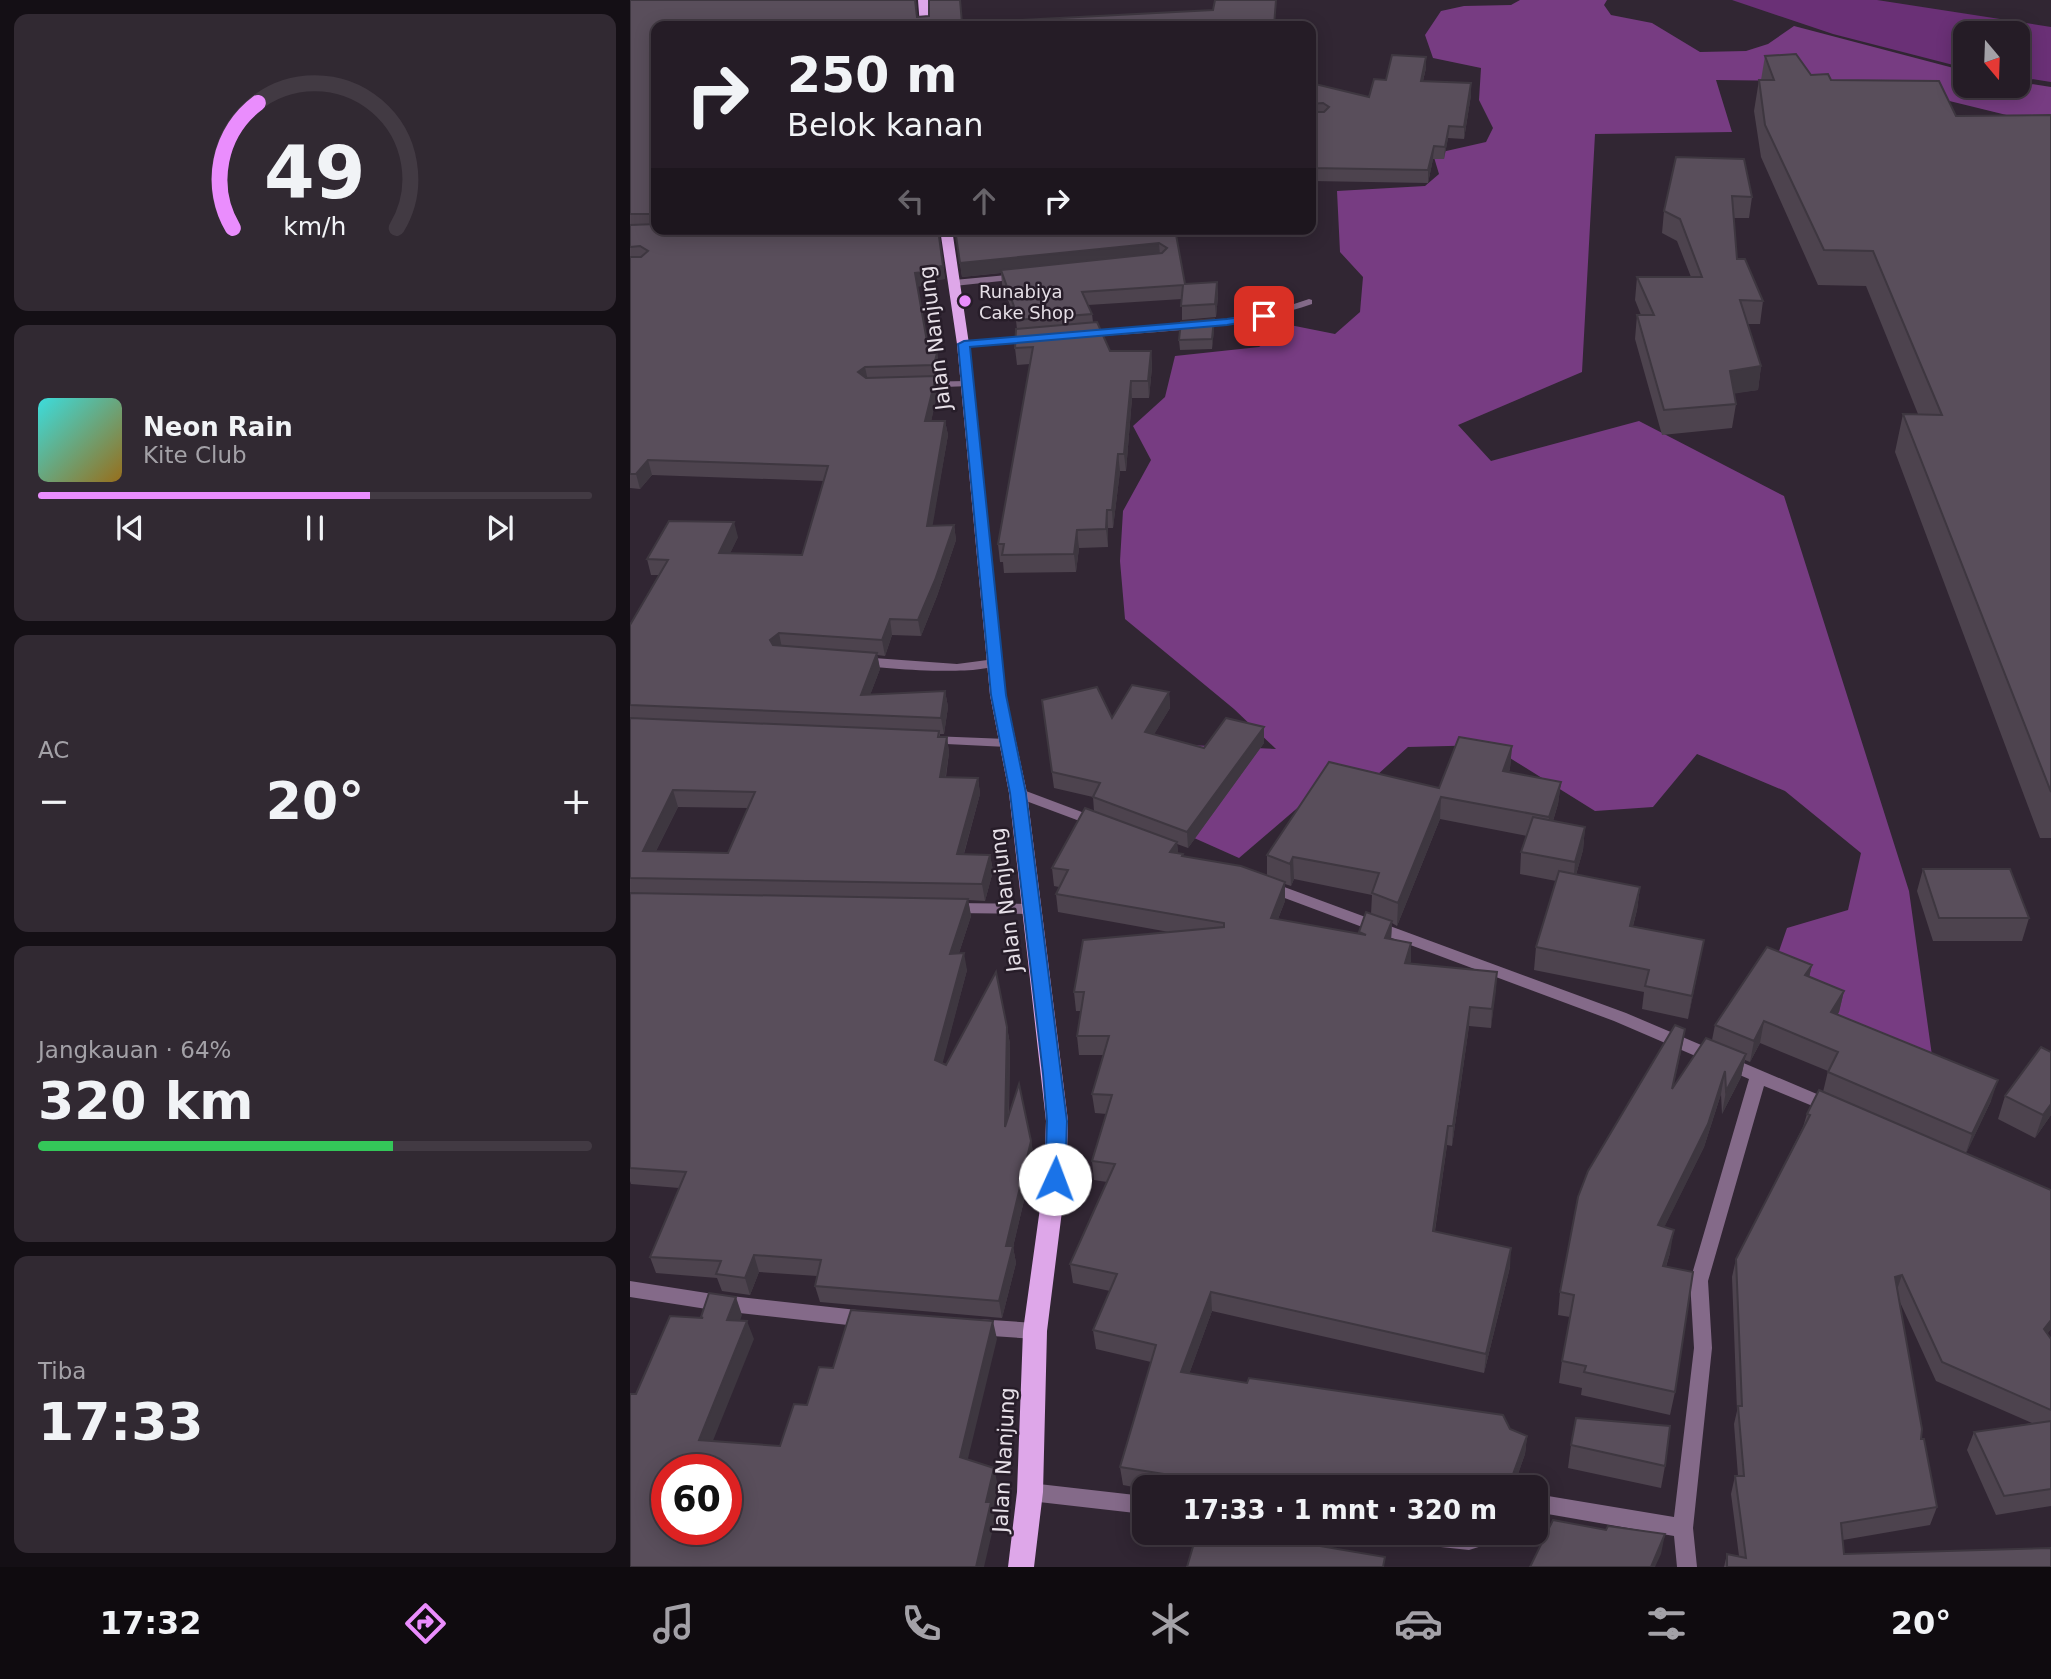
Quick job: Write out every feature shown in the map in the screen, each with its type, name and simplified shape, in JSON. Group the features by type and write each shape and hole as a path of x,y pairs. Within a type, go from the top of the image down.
{"main road":[{"path":"923,0 925,21"},
{"name":"Jalan Nanjung","path":"947,235 964,344 995,663 1007,743 1018,793 1057,1121 1055,1179 1035,1331 1030,1492 1021,1567"}],"street":[{"path":"954,283 1036,275"},
{"path":"1069,335 1227,322 1264,316 1309,302"},
{"path":"964,344 1042,337"},
{"path":"910,386 966,383"},
{"path":"849,660 957,667 995,663"},
{"path":"923,740 1007,743"},
{"path":"1018,793 1107,827"},
{"path":"1249,879 1620,1017 1847,1114"},
{"path":"934,908 1031,909"},
{"path":"1687,1567 1683,1528 1703,1348 1699,1281 1759,1075"},
{"path":"630,1289 775,1310 890,1321"},
{"path":"956,1325 1035,1331"},
{"path":"1030,1492 1132,1504"},
{"path":"1548,1505 1683,1528"}],"shaded area":[{"path":"1520,0 1607,0 1604,5 1611,15 1652,23 1700,52 1746,51 1768,44 1794,26 1953,68 1953,98 2030,98 2030,84 2051,87 2051,126 1872,82 1716,80 1732,132 1595,134 1582,372 1458,425 1491,461 1639,421 1784,496 1909,891 1935,1077 1769,980 1787,928 1848,910 1861,853 1785,791 1697,754 1653,807 1595,811 1489,745 1408,747 1377,775 1309,798 1239,858 1109,800 1165,744 1276,749 1234,709 1125,619 1120,561 1123,511 1151,460 1133,426 1165,397 1175,356 1259,347 1290,325 1335,334 1360,312 1363,277 1340,252 1337,191 1425,186 1439,174 1433,154 1486,142 1493,128 1479,100 1481,68 1433,58 1425,35 1441,11 1464,6 1511,5"},
{"path":"1732,0 1877,0 2012,21 1953,21 1953,65 1833,34"},
{"path":"2030,24 2051,27 2051,82 2030,79"}],"building":[{"path":"630,0 915,0 917,17 929,16 929,0 960,0 962,21 651,21 651,214 630,214"},
{"path":"1215,0 1276,0 1274,21 1001,21 1213,10"},
{"path":"1796,54 1811,75 1828,74 1831,80 1939,81 1956,116 2051,115 2051,792 1903,414 1942,415 1873,251 1824,250 1765,125 1759,80 1774,80 1765,56"},
{"path":"1392,55 1426,57 1421,81 1471,83 1464,127 1449,126 1445,147 1434,146 1428,170 1316,168 1316,112 1324,112 1329,107 1323,103 1316,104 1316,84 1369,97 1374,79 1386,80"},
{"path":"1676,157 1744,159 1752,197 1732,196 1737,259 1745,259 1763,301 1740,300 1761,366 1730,371 1736,404 1664,410 1637,315 1654,315 1637,277 1702,277 1680,219 1664,211"},
{"path":"651,224 651,235 939,235 943,266 924,268 925,272 915,273 929,353 937,353 934,365 865,367 858,372 866,378 936,376 925,421 945,421 927,526 954,525 935,580 918,620 890,619 882,640 779,633 770,640 773,645 877,653 861,695 945,691 941,718 630,705 630,625 668,560 647,559 669,521 734,522 719,553 802,555 828,466 648,460 636,474 630,474 630,257 641,257 648,251 640,246 630,247 630,225"},
{"path":"956,235 1176,235 1185,284 1217,282 1215,304 1181,306 1183,285 1082,292 1092,314 1016,320 1016,312 1001,270 1162,253 1167,248 1159,243 960,263"},
{"path":"1214,319 1212,339 1179,340 1181,322"},
{"path":"1097,322 1110,351 1151,351 1148,381 1131,381 1124,454 1118,454 1112,510 1107,510 1106,529 1077,530 1074,554 1002,555 1004,544 998,544 1033,347 1015,348 1016,329"},
{"path":"1132,685 1169,692 1145,732 1204,748 1226,718 1264,727 1187,832 1093,797 1100,783 1052,772 1042,700 1097,687 1112,718"},
{"path":"630,718 939,731 938,737 947,737 940,777 978,778 957,854 990,855 982,884 630,878","holes":["673,790 755,792 728,853 643,851"]},
{"path":"1459,737 1512,746 1503,771 1561,782 1549,817 1441,797 1398,903 1372,893 1379,873 1293,857 1290,864 1267,855 1329,762 1439,788"},
{"path":"1085,808 1177,842 1170,852 1241,866 1285,882 1271,918 1366,935 1359,932 1366,912 1392,921 1385,938 1411,943 1405,963 1497,972 1492,1009 1470,1007 1453,1126 1448,1126 1433,1231 1511,1248 1486,1354 1211,1292 1181,1372 1247,1383 1249,1378 1503,1415 1510,1429 1527,1436 1513,1475 1170,1475 1120,1467 1156,1345 1093,1330 1117,1274 1070,1264 1115,1164 1092,1161 1112,1095 1092,1094 1109,1036 1077,1036 1084,992 1074,992 1083,940 1224,927 1224,923 1056,894 1068,870 1052,868"},
{"path":"1533,817 1585,827 1575,862 1521,852"},
{"path":"1923,869 2010,869 2029,918 1939,918"},
{"path":"1559,871 1640,887 1630,926 1704,940 1692,996 1645,986 1649,970 1536,947"},
{"path":"630,893 968,899 950,954 964,953 935,1060 946,1065 996,972 1007,1027 1005,1127 1019,1084 1031,1141 1006,1246 1013,1246 999,1301 815,1286 821,1260 754,1255 745,1278 716,1274 721,1261 650,1257 686,1172 630,1168"},
{"path":"1767,947 1812,965 1805,975 1844,991 1831,1012 1998,1080 1972,1134 1828,1072 1838,1052 1764,1021 1754,1041 1715,1025"},
{"path":"1675,1025 1685,1029 1672,1089 1706,1038 1746,1054 1726,1091 1725,1071 1708,1124 1658,1225 1674,1230 1663,1266 1693,1272 1675,1392 1584,1372 1586,1366 1562,1361 1574,1295 1560,1292 1578,1197 1588,1171"},
{"path":"2041,1047 2051,1052 2051,1104 2043,1115 2005,1096"},
{"path":"1819,1090 2051,1190 2051,1320 2044,1329 2051,1339 2051,1410 1942,1362 1902,1275 1895,1277 1922,1429 1921,1439 1924,1439 1937,1507 1841,1523 1844,1554 2051,1548 2051,1567 1727,1567 1727,1554 1746,1558 1735,1476 1744,1476 1738,1406 1742,1406 1736,1259 1810,1115 1807,1114"},
{"path":"709,1293 736,1297 727,1320 747,1321 699,1440 780,1446 794,1404 807,1405 819,1367 833,1368 851,1310 993,1321 960,1457 994,1468 986,1502 991,1502 976,1567 630,1567 630,1394 636,1394 670,1316 703,1318 701,1317"},
{"path":"1576,1418 1670,1426 1665,1466 1571,1445"},
{"path":"2051,1421 2051,1489 2004,1496 1974,1432"},
{"path":"1553,1520 1606,1530 1608,1526 1665,1534 1651,1567 1530,1567 1541,1545 1548,1545 1548,1530"},
{"path":"1193,1545 1314,1545 1385,1557 1383,1567 1187,1567"}],"place":[{"name":"Runabiya Cake Shop","path":"965,301"}],"route":[{"path":"1055,1179 1057,1121 1052,1074 1018,793 998,695 964,344 1227,322 1264,316"}]}
